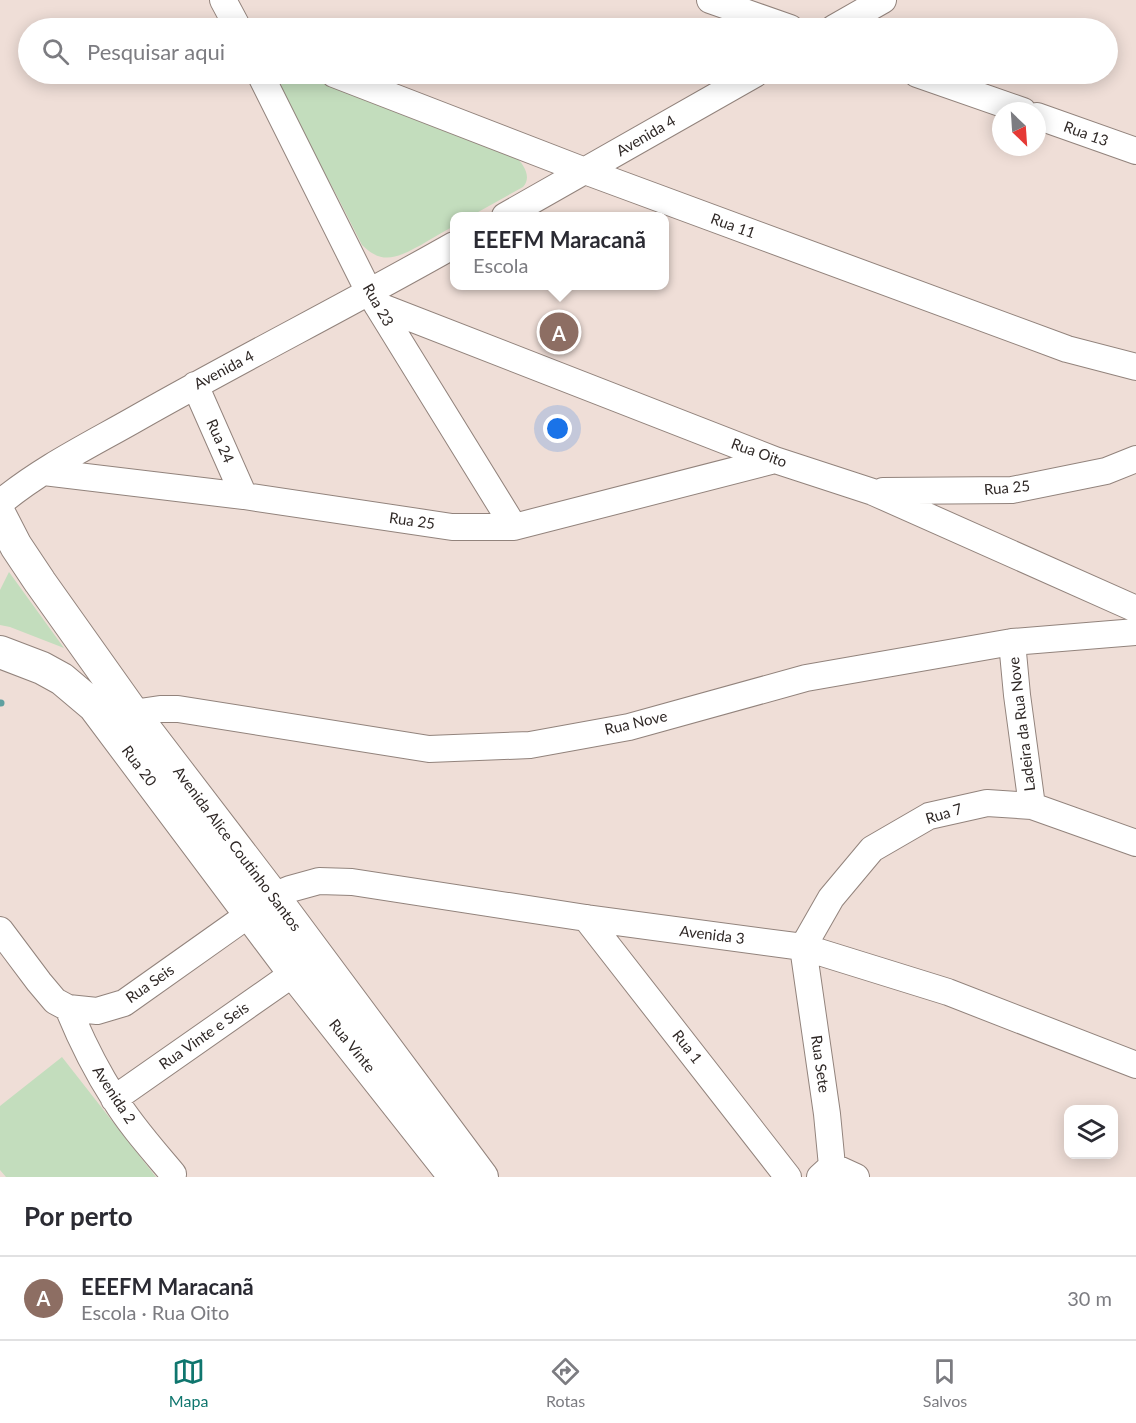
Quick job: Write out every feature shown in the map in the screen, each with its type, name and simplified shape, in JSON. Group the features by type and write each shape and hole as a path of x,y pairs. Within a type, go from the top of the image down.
{"main road":[{"name":"Avenida Alice Coutinho Santos","path":"0,515 16,546 40,582 133,713 262,905 482,1177"},
{"name":"Rua 20","path":"0,652 42,668 62,679 94,706 262,905"},
{"name":"Rua Vinte","path":"262,905 294,973 456,1177"}],"street":[{"path":"223,0 233,18"},
{"path":"710,0 761,18"},
{"path":"852,18 883,0"},
{"name":"Rua 23","path":"265,84 373,299 514,527"},
{"name":"Rua 11","path":"360,84 585,171 1067,349 1136,367"},
{"name":"Avenida 4","path":"512,212 737,84"},
{"path":"946,84 997,102"},
{"name":"Rua 13","path":"1046,119 1136,151"},
{"name":"Avenida 4","path":"0,503 18,488 44,472 195,385 373,299 450,248"},
{"name":"Rua Oito","path":"373,299 775,460 873,492 1136,609"},
{"name":"Rua 24","path":"195,385 244,496"},
{"name":"Rua 25","path":"873,492 1012,490 1106,471 1136,459"},
{"name":"Rua 25","path":"44,472 244,496 452,527 514,527 775,460"},
{"name":"Rua Nove","path":"133,713 178,709 429,749 530,745 629,726 806,678 1012,642 1136,632"},
{"name":"Ladeira da Rua Nove","path":"1012,642 1032,806"},
{"name":"Rua 7","path":"803,947 831,898 872,849 930,816 987,802 1032,806 1136,843"},
{"name":"Avenida 3","path":"262,905 290,889 319,882 352,882 586,918 803,947 948,992 1136,1065"},
{"name":"Rua Seis","path":"68,1008 97,1011 124,1003 262,905"},
{"name":"Rua 1","path":"586,918 788,1177"},
{"path":"0,930 55,1001 68,1008"},
{"name":"Rua Sete","path":"803,947 827,1114 826,1171"},
{"name":"Rua Vinte e Seis","path":"114,1099 294,973"},
{"name":"Avenida 2","path":"68,1008 82,1042 114,1099 174,1174"},
{"path":"826,1171 856,1177"}],"green space":[{"path":"282,84 327,84 407,112 516,157 526,171 526,183 523,187 478,212 450,212 450,228 413,249 398,256 377,256 362,245 285,99"},
{"path":"9,572 64,648 0,625 0,590"},
{"path":"62,1057 156,1177 6,1177 0,1170 0,1106"}],"place":[{"name":"EEEFM Maracanã","path":"559,332"}]}
